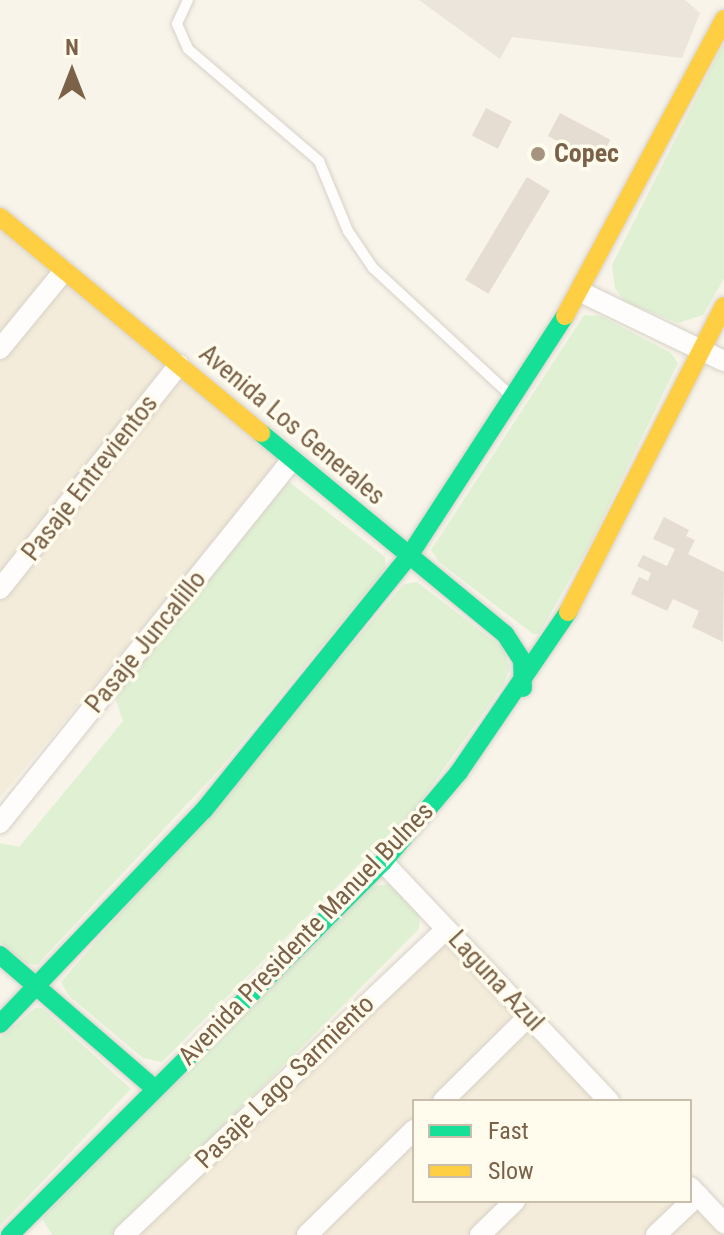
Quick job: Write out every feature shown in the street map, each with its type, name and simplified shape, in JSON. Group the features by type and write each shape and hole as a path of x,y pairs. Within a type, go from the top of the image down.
{"main road":[{"path":"0,1024 222,789 409,556 515,399 581,292 724,19"},
{"name":"Avenida Los Generales","path":"0,217 512,641 522,660 523,688"},
{"name":"Avenida Presidente Manuel Bulnes","path":"21,1231 155,1089 383,862 523,688 569,612 724,306"},
{"path":"0,955 155,1089"}],"street":[{"path":"0,349 64,271"},
{"path":"581,292 724,361"},
{"name":"Pasaje Entrevientos","path":"0,589 179,365"},
{"name":"Pasaje Juncalillo","path":"0,823 291,461"},
{"name":"Laguna Azul","path":"383,862 607,1099"},
{"name":"Pasaje Lago Sarmiento","path":"124,1235 446,929"},
{"path":"445,1099 529,1016"},
{"path":"307,1235 412,1132"},
{"path":"694,1191 724,1223"},
{"path":"480,1235 513,1203"},
{"path":"656,1235 684,1203"}],"lane":[{"path":"188,0 177,24 188,49 319,161 348,231 373,268 515,399"}],"shaded area":[{"path":"419,0 685,0 700,13 682,58 512,37 500,59"},
{"path":"0,209 293,448 0,798"},
{"path":"446,938 599,1099 412,1099 412,1203 692,1203 724,1235 137,1235"}],"green space":[{"path":"724,43 724,279 703,315 678,323 625,302 615,288 612,265"},
{"path":"584,315 601,316 671,353 678,363 592,540 539,634 533,634 439,562 431,550"},
{"path":"288,481 385,557 386,568 218,771 37,965 27,964 0,942 0,843 19,847 123,721 113,691 278,483"},
{"path":"417,582 502,647 510,668 504,684 418,805 162,1062 143,1058 69,996 61,982 404,584"},
{"path":"388,884 420,910 419,929 115,1235 52,1235 42,1218 368,887"},
{"path":"35,1008 42,1008 131,1089 0,1226 0,1038"}],"building":[{"path":"486,108 512,121 498,149 472,136"},
{"path":"560,113 610,140 598,163 548,136"},
{"path":"527,177 550,191 488,294 465,280"},
{"path":"664,517 689,530 686,536 695,540 688,554 724,572 723,642 692,627 699,611 673,599 667,611 631,594 639,577 648,581 651,573 637,566 643,555 667,566 675,549 653,539"}],"traffic: fast":[{"path":"0,1024 204,810 409,556 565,316"},
{"path":"261,433 505,634 522,660 523,688"},
{"path":"10,1235 383,862 459,772 568,612"},
{"path":"0,955 155,1089"}],"traffic: slow":[{"path":"565,316 724,19"},
{"path":"0,217 261,433"},
{"path":"568,612 724,306"}],"place":[{"name":"Copec","path":"538,154"}]}
